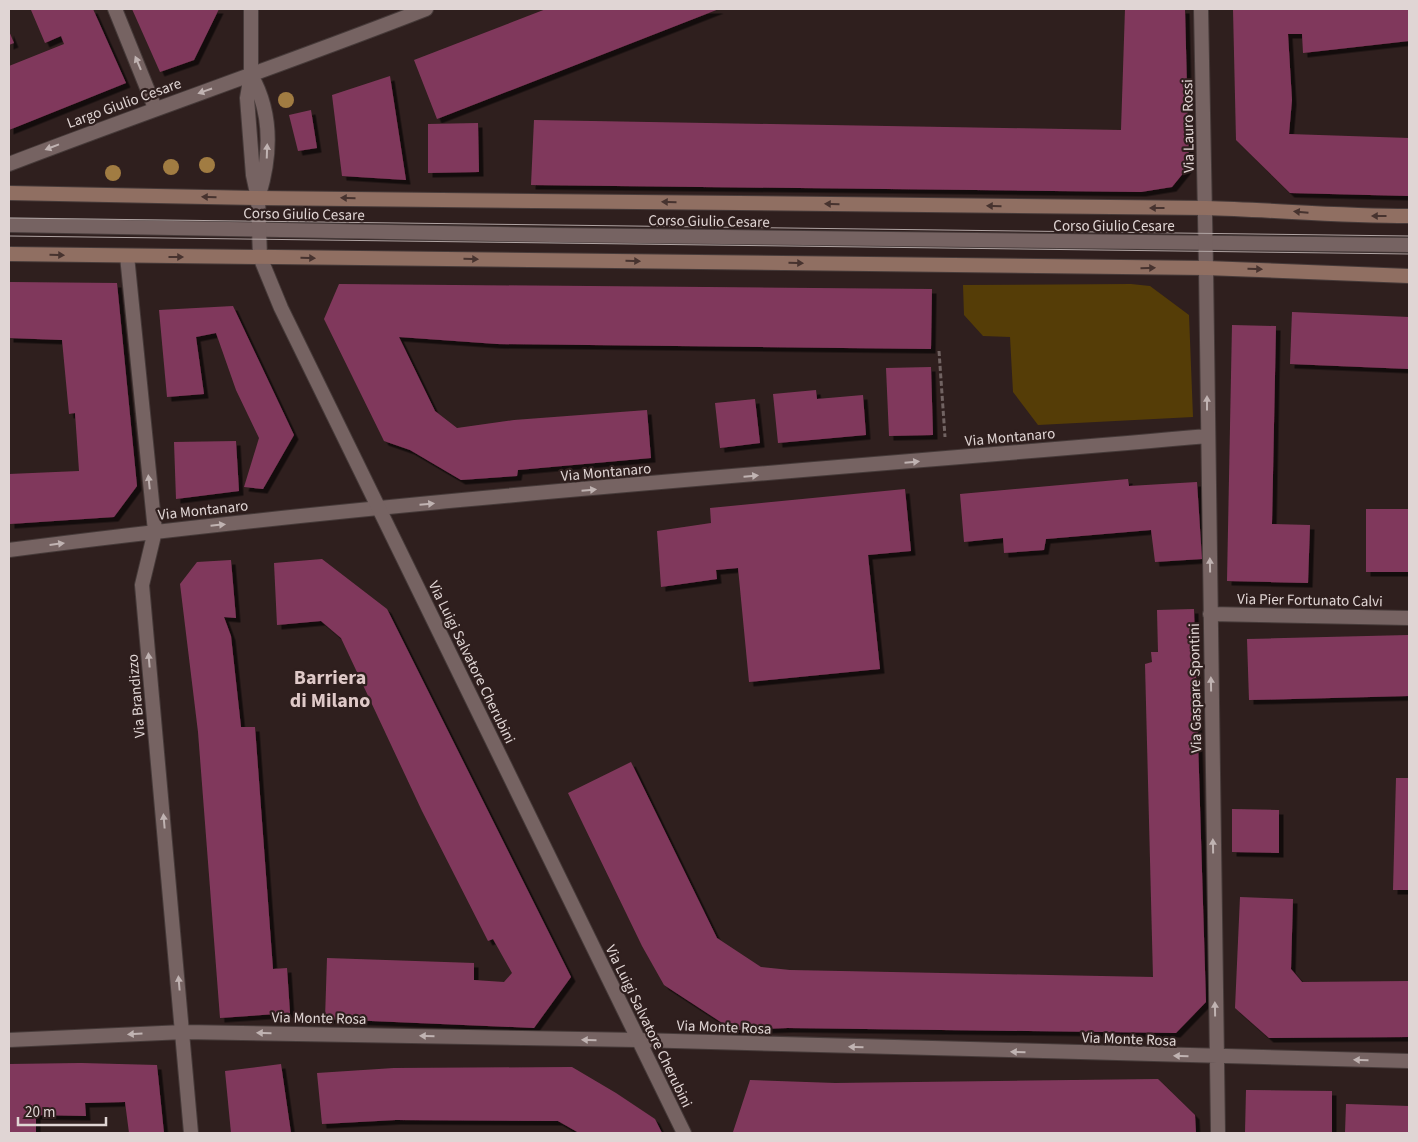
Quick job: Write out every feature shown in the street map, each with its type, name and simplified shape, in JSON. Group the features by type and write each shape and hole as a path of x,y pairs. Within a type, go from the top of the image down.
{"main road":[{"path":"9,193 258,198"},
{"name":"Corso Giulio Cesare","path":"258,198 1206,208 1277,210 1349,216 1409,216"},
{"path":"9,254 1206,268 1409,276"}],"street":[{"path":"115,9 155,108"},
{"path":"251,9 251,75 247,98 258,198"},
{"name":"Largo Giulio Cesare","path":"9,164 155,108 251,75 426,9"},
{"name":"Via Lauro Rossi","path":"1201,9 1206,243"},
{"name":"Via Luigi Salvatore Cherubini","path":"258,198 260,257 273,292 684,1133"},
{"name":"Corso Giulio Cesare","path":"9,225 1409,245"},
{"name":"Via Gaspare Spontini","path":"1206,243 1215,1057 1218,1133"},
{"name":"Via Brandizzo","path":"127,256 155,531 142,584 184,1032 191,1133"},
{"name":"Via Montanaro","path":"9,550 155,531 378,508 1208,436"},
{"name":"Via Pier Fortunato Calvi","path":"1210,614 1409,618"},
{"name":"Via Monte Rosa","path":"9,1040 184,1032 638,1040 1409,1061"}],"path":[{"path":"939,351 946,459"}],"shaded area":[{"path":"1131,284 1150,286 1189,315 1193,417 1038,425 1013,392 1010,337 983,336 964,315 963,285"}],"building":[{"path":"93,9 126,83 9,130 9,66 64,44 61,36 45,43 31,10"},
{"path":"132,9 219,9 194,60 160,72"},
{"path":"546,9 719,9 437,119 414,60"},
{"path":"1125,9 1185,9 1189,166 1172,187 1141,192 531,185 534,120 1121,130"},
{"path":"1233,9 1409,9 1409,41 1303,53 1302,34 1288,34 1292,100 1289,134 1409,138 1409,196 1290,193 1236,140"},
{"path":"9,31 14,43 9,45"},
{"path":"390,76 406,180 342,176 332,95"},
{"path":"311,110 317,148 298,151 289,115"},
{"path":"478,123 479,172 428,173 428,124"},
{"path":"9,282 117,283 137,486 114,517 10,524 9,474 79,471 75,413 69,414 62,340 9,338"},
{"path":"339,284 932,289 931,349 497,344 399,337 435,411 457,428 514,420 647,410 651,458 518,470 517,476 461,480 410,450 384,441 324,319"},
{"path":"233,306 294,435 263,489 244,487 259,438 236,390 216,333 196,337 204,394 167,397 159,310"},
{"path":"1292,312 1409,317 1409,369 1290,364"},
{"path":"1232,325 1276,326 1272,524 1310,525 1308,583 1227,581"},
{"path":"931,367 933,435 889,436 886,368"},
{"path":"816,390 817,399 863,395 866,435 778,443 773,394"},
{"path":"755,399 760,443 720,448 715,403"},
{"path":"236,441 239,491 176,499 174,442"},
{"path":"1128,479 1129,486 1197,482 1202,559 1155,562 1151,530 1046,539 1044,550 1004,553 1003,538 964,542 960,494"},
{"path":"905,489 911,551 868,555 880,669 749,682 738,568 716,570 717,579 661,587 657,531 711,523 710,508"},
{"path":"1366,509 1409,509 1409,572 1366,572"},
{"path":"322,559 387,609 571,977 534,1028 325,1019 327,958 474,963 474,980 504,982 512,973 493,939 488,941 422,811 341,638 321,621 277,625 274,563"},
{"path":"231,560 236,618 224,617 231,636 241,727 255,727 273,969 287,968 290,1013 220,1018 198,732 180,584 197,562"},
{"path":"1194,609 1206,1002 1176,1033 788,1028 733,1030 664,985 642,946 568,793 631,762 717,938 761,967 790,970 1153,977 1145,664 1152,662 1151,652 1158,652 1157,610"},
{"path":"1409,635 1409,696 1249,700 1247,639"},
{"path":"1396,778 1409,778 1409,890 1393,890"},
{"path":"1232,809 1279,810 1279,853 1232,852"},
{"path":"1240,897 1293,899 1291,969 1302,982 1409,981 1409,1037 1269,1038 1235,1008"},
{"path":"9,1064 157,1065 164,1133 129,1133 125,1102 85,1103 86,1116 36,1115 36,1133 9,1133"},
{"path":"281,1064 291,1133 231,1133 225,1071"},
{"path":"572,1067 655,1119 662,1133 579,1133 558,1121 396,1120 322,1124 317,1073 394,1068"},
{"path":"1158,1079 1195,1115 1196,1133 733,1132 750,1080 835,1083"},
{"path":"1246,1090 1332,1091 1332,1133 1245,1133"},
{"path":"1346,1104 1409,1106 1409,1133 1345,1133"}],"tram line":[{"path":"9,218 1409,236"},
{"path":"9,236 1409,254"}],"district":[{"name":"Barriera di Milano","path":"330,688"}]}
